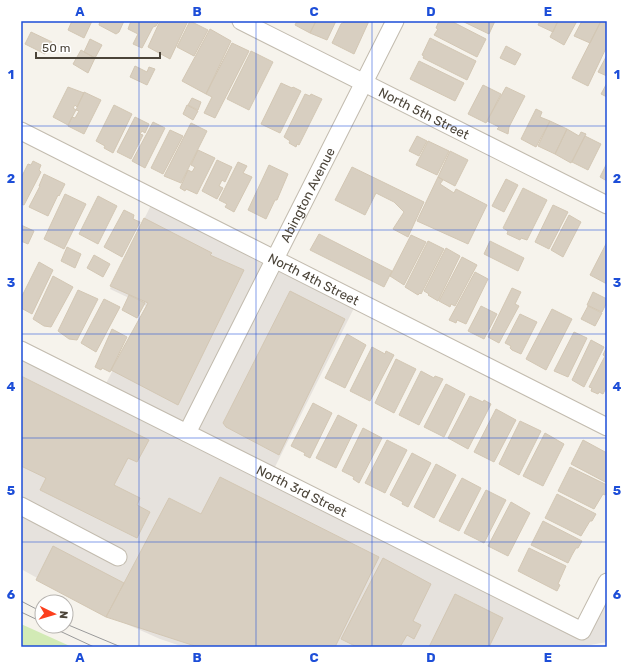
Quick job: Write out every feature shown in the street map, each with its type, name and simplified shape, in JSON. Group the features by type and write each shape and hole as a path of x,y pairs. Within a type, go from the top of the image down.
{"street":[{"name":"North 5th Street","path":"241,21 607,205"},
{"name":"Abington Avenue","path":"187,433 396,21"},
{"name":"North 4th Street","path":"21,131 607,427"},
{"name":"North 3rd Street","path":"21,350 582,631 607,582"},
{"path":"21,506 118,557"}],"shaded area":[{"path":"153,201 356,304 272,473 580,629 607,573 607,642 579,647 184,647 160,639 93,609 74,598 74,594 66,594 21,569 21,355 100,395 146,306 110,289"}],"green space":[{"path":"21,624 34,630 34,634 43,634 72,647 21,647"}],"building":[{"path":"72,21 92,21 84,38 68,30"},
{"path":"100,21 124,21 119,32 116,34 99,25"},
{"path":"131,21 159,21 156,26 153,27 142,48 133,44 138,34 128,29"},
{"path":"160,21 188,21 170,59 148,47"},
{"path":"190,21 208,30 194,56 177,47"},
{"path":"297,21 316,21 310,33 295,25"},
{"path":"316,21 336,21 327,40 310,33"},
{"path":"346,21 369,21 354,54 332,43 341,24"},
{"path":"439,21 451,21 486,39 477,57 434,35 438,29 436,28"},
{"path":"462,21 495,21 489,34"},
{"path":"540,21 556,21 555,22 557,23 553,32 538,25"},
{"path":"558,21 577,21 564,45 550,37"},
{"path":"582,21 601,21 590,43 574,36"},
{"path":"601,21 607,21 607,46 588,86 572,78"},
{"path":"210,29 231,41 206,94 182,81"},
{"path":"31,32 52,42 45,54 25,44"},
{"path":"430,38 476,61 467,80 423,58 424,56 422,55"},
{"path":"90,39 102,45 95,58 84,52"},
{"path":"232,43 249,51 215,118 204,113 212,97 206,94"},
{"path":"506,46 521,54 515,65 500,58"},
{"path":"81,50 95,58 88,73 73,64"},
{"path":"251,51 273,62 249,110 227,99"},
{"path":"607,55 607,76 598,72"},
{"path":"419,61 464,83 455,101 410,79"},
{"path":"135,66 147,72 149,67 155,69 147,85 130,77"},
{"path":"281,83 301,91 280,133 261,124"},
{"path":"607,83 607,97 601,94"},
{"path":"483,85 501,94 486,123 468,114"},
{"path":"68,87 84,93 77,107 75,105 73,108 76,110 68,125 53,117"},
{"path":"506,87 525,96 509,127 508,134 497,129 499,127 487,121"},
{"path":"84,92 101,100 84,134 68,126 72,117 75,118 79,111 76,110"},
{"path":"305,94 310,96 311,94 322,99 299,145 297,144 296,147 289,143 290,141 284,137"},
{"path":"192,98 201,102 198,110 188,105"},
{"path":"114,105 132,114 113,153 96,141"},
{"path":"187,105 198,111 193,120 183,114"},
{"path":"536,109 542,112 540,117 550,121 536,147 521,139"},
{"path":"135,117 149,124 145,133 142,131 140,134 143,135 131,159 117,152"},
{"path":"550,121 567,129 555,154 538,146"},
{"path":"153,122 165,128 145,168 132,161"},
{"path":"191,123 207,131 181,183 164,176"},
{"path":"567,129 579,136 581,132 586,134 571,163 555,154"},
{"path":"170,130 183,136 163,174 151,168"},
{"path":"417,136 427,141 419,156 409,151"},
{"path":"585,136 601,144 588,170 572,162"},
{"path":"428,141 449,151 437,175 416,165"},
{"path":"198,150 215,158 197,194 180,188 188,170 192,172 195,167 191,165"},
{"path":"450,151 468,160 455,186 438,177"},
{"path":"217,160 232,167 225,182 222,180 219,186 223,188 217,199 202,191"},
{"path":"33,161 41,165 39,170 41,172 24,205 21,204 21,178 28,164 31,165"},
{"path":"238,162 247,166 243,173 252,177 234,212 225,207 227,204 219,200"},
{"path":"607,163 607,181 600,177"},
{"path":"269,165 288,174 277,200 275,200 266,219 248,210"},
{"path":"352,167 424,202 408,237 393,229 404,212 394,202 376,193 365,215 335,200"},
{"path":"44,174 65,184 48,216 29,207 40,186"},
{"path":"438,177 443,180 440,184 454,193 456,189 487,205 468,244 417,221"},
{"path":"506,179 518,185 504,212 492,206"},
{"path":"523,188 547,200 527,240 521,238 520,240 507,234 508,231 503,228"},
{"path":"65,194 86,204 64,249 44,239"},
{"path":"98,196 117,206 98,244 79,234"},
{"path":"553,205 568,212 549,249 535,242"},
{"path":"124,210 134,215 133,219 140,222 122,257 104,247"},
{"path":"569,215 581,222 563,257 551,250"},
{"path":"144,218 212,253 210,255 244,270 178,405 111,370 148,303 110,286"},
{"path":"21,225 34,231 28,244 21,241"},
{"path":"319,234 392,271 384,287 310,250"},
{"path":"411,235 426,242 404,285 390,276"},
{"path":"428,241 444,249 421,294 420,293 418,295 405,287"},
{"path":"490,241 524,258 518,271 484,254"},
{"path":"607,242 607,284 590,275"},
{"path":"67,247 81,254 75,268 61,261"},
{"path":"446,248 460,256 438,301 424,291"},
{"path":"94,255 110,264 103,277 87,268"},
{"path":"462,257 477,265 455,306 451,304 450,307 439,301"},
{"path":"39,262 53,270 32,314 21,308 21,298"},
{"path":"475,272 488,279 466,324 457,320 456,323 449,320"},
{"path":"53,276 73,287 51,327 44,326 33,319"},
{"path":"512,288 521,292 515,304 519,306 499,343 488,337"},
{"path":"78,290 98,299 77,340 69,339 58,331"},
{"path":"290,291 345,319 279,455 226,427 223,423"},
{"path":"593,292 607,299 602,312 587,305"},
{"path":"129,295 145,303 137,318 122,310"},
{"path":"104,299 120,307 96,352 81,343"},
{"path":"481,306 497,314 484,339 468,331"},
{"path":"588,306 602,313 595,326 581,319"},
{"path":"552,309 572,319 546,370 526,359"},
{"path":"520,314 537,322 521,354 512,350 510,348 511,346 505,343"},
{"path":"112,329 127,337 110,372 102,368 101,370 95,367"},
{"path":"574,332 587,338 568,377 554,371"},
{"path":"347,334 366,345 345,388 325,378"},
{"path":"591,340 604,347 584,387 572,380"},
{"path":"607,346 607,386 603,394 599,392 598,394 591,391 592,388 589,387 605,356 603,355"},
{"path":"372,347 385,354 386,351 394,355 370,401 350,391"},
{"path":"396,359 416,369 394,413 375,403"},
{"path":"421,371 434,378 435,376 443,379 419,425 399,415"},
{"path":"21,376 149,440 137,462 128,458 114,485 140,498 137,505 150,512 137,538 40,490 46,478 21,466"},
{"path":"446,384 465,394 444,437 424,427"},
{"path":"470,396 483,402 484,400 491,404 468,449 448,438"},
{"path":"313,403 332,413 310,458 304,455 305,453 291,446"},
{"path":"496,409 516,420 494,462 474,452"},
{"path":"338,415 357,425 336,468 316,458"},
{"path":"520,421 541,431 519,475 499,464"},
{"path":"363,428 382,438 359,483 353,479 354,477 342,471"},
{"path":"545,433 564,444 543,486 523,476"},
{"path":"387,440 407,450 385,493 365,483"},
{"path":"583,440 607,453 607,483 571,464"},
{"path":"412,453 431,463 408,507 402,504 403,502 390,495"},
{"path":"436,464 456,475 434,518 414,507"},
{"path":"570,467 607,485 605,495 603,494 594,509 558,491"},
{"path":"220,477 379,557 335,647 198,647 106,617 169,498 201,514"},
{"path":"462,478 481,488 459,531 439,521"},
{"path":"486,490 506,500 484,543 464,533"},
{"path":"557,494 596,514 581,536 545,518"},
{"path":"511,502 530,513 508,556 488,546"},
{"path":"543,521 582,541 578,548 576,548 568,563 531,545"},
{"path":"53,546 124,583 106,617 74,600 74,594 62,594 36,580"},
{"path":"529,548 566,566 558,584 560,585 557,591 518,571"},
{"path":"383,558 431,584 413,621 421,625 414,639 407,635 400,647 357,647 341,639"},
{"path":"455,594 503,618 489,647 429,647"}],"tram line":[{"path":"21,601 34,608"},
{"path":"21,612 34,618"},
{"path":"74,627 121,647"},
{"path":"66,634 94,647"}]}
